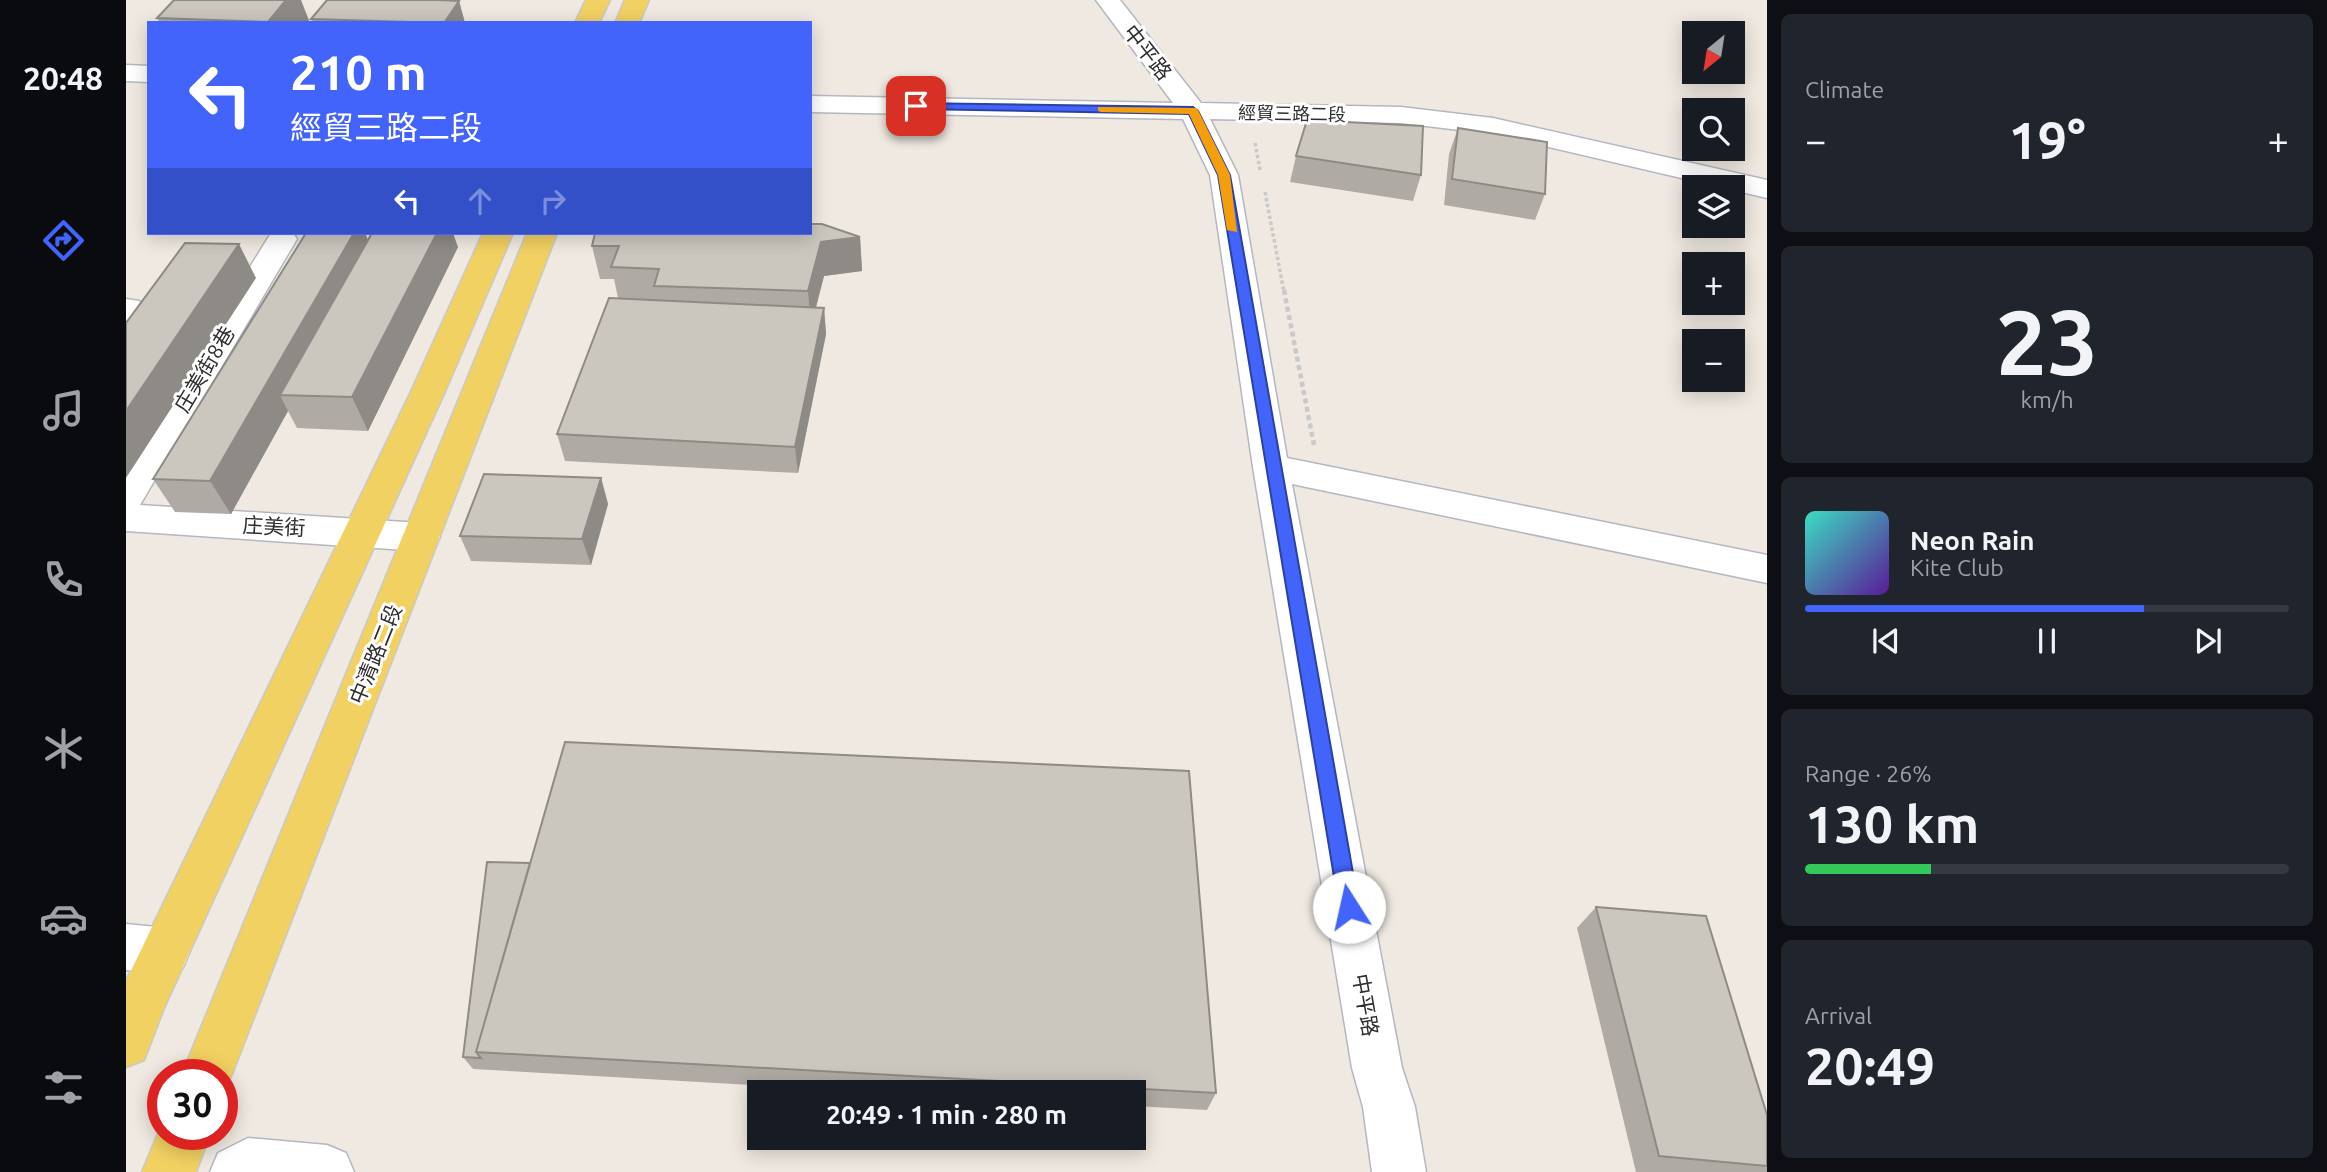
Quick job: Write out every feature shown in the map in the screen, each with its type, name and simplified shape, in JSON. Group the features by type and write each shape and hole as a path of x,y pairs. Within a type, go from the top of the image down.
{"main road":[{"path":"588,21 598,0"},
{"path":"628,21 637,0"},
{"path":"126,1042 146,949 362,531 497,235"},
{"name":"中清路二段","path":"213,1059 541,235"},
{"path":"169,1172 178,1150"}],"street":[{"name":"中平路","path":"1108,0 1193,111 1224,175 1271,467 1377,1068 1389,1107 1399,1172"},
{"path":"126,73 147,74"},
{"name":"經貿三路二段","path":"812,104 1401,115 1493,126 1767,189"},
{"name":"庄美街8巷","path":"126,498 282,239"},
{"path":"1271,467 1767,569"},
{"name":"庄美街","path":"126,519 362,531 421,537"},
{"path":"237,1172 248,1165 327,1172"}],"path":[{"path":"1255,144 1261,170"},
{"path":"1263,184 1316,453"}],"building":[{"path":"174,0 286,0 269,21 157,18"},
{"path":"327,0 459,1 445,21 311,19"},
{"path":"1307,120 1423,126 1421,175 1296,156"},
{"path":"1458,128 1547,142 1545,194 1452,179"},
{"path":"812,224 822,224 860,237 821,242 808,291 654,286 659,269 611,267 619,246 592,246 595,235 812,235"},
{"path":"305,235 353,235 210,481 153,479"},
{"path":"371,235 436,235 352,397 280,395"},
{"path":"185,243 239,244 126,411 126,323"},
{"path":"609,298 824,308 795,447 557,434"},
{"path":"484,474 601,478 582,539 460,536"},
{"path":"565,742 1189,771 1216,1093 1146,1089 1146,1080 981,1080 476,1052"},
{"path":"487,862 530,863 476,1052 481,1058 463,1057"},
{"path":"1596,907 1706,916 1767,1115 1767,1166 1659,1156"}],"slow traffic":[{"path":"1101,109 1193,111 1224,175 1233,230"}],"route":[{"path":"916,106 1193,111 1224,175 1271,467 1349,907"}]}
